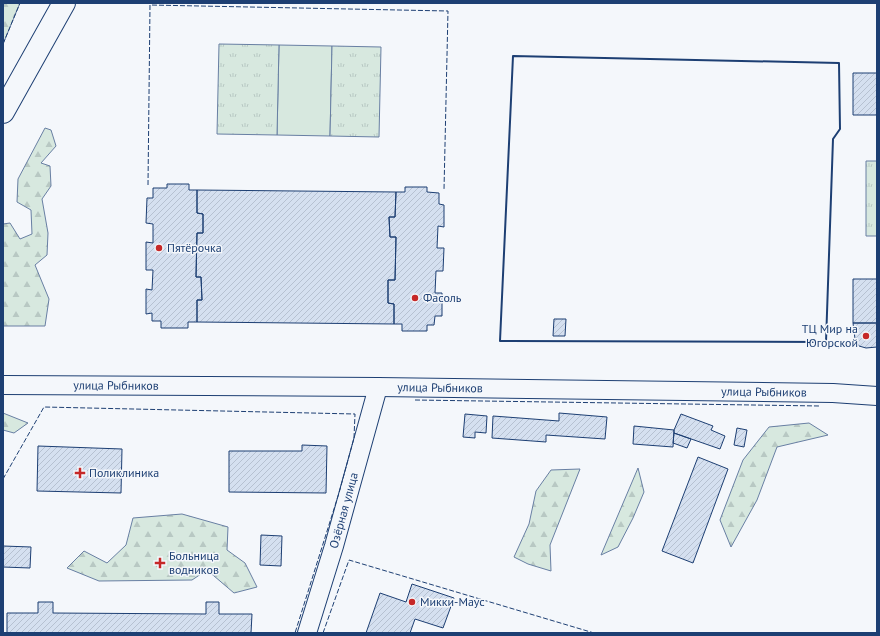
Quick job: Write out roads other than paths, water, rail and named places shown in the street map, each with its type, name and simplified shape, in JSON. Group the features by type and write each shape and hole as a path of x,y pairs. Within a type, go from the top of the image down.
{"main road":[{"path":"3,112 64,3"}],"street":[{"name":"улица Рыбников","path":"3,385 378,387 834,393 877,396"},
{"name":"Озёрная улица","path":"307,633 334,546 378,387"}],"place":[{"name":"Пятёрочка","path":"159,248"},
{"name":"Фасоль","path":"415,298"},
{"name":"ТЦ Мир на Югорской","path":"866,336"},
{"name":"Поликлиника","path":"80,473"},
{"name":"Больница водников","path":"160,563"},
{"name":"Микки-Маус","path":"412,602"}]}
